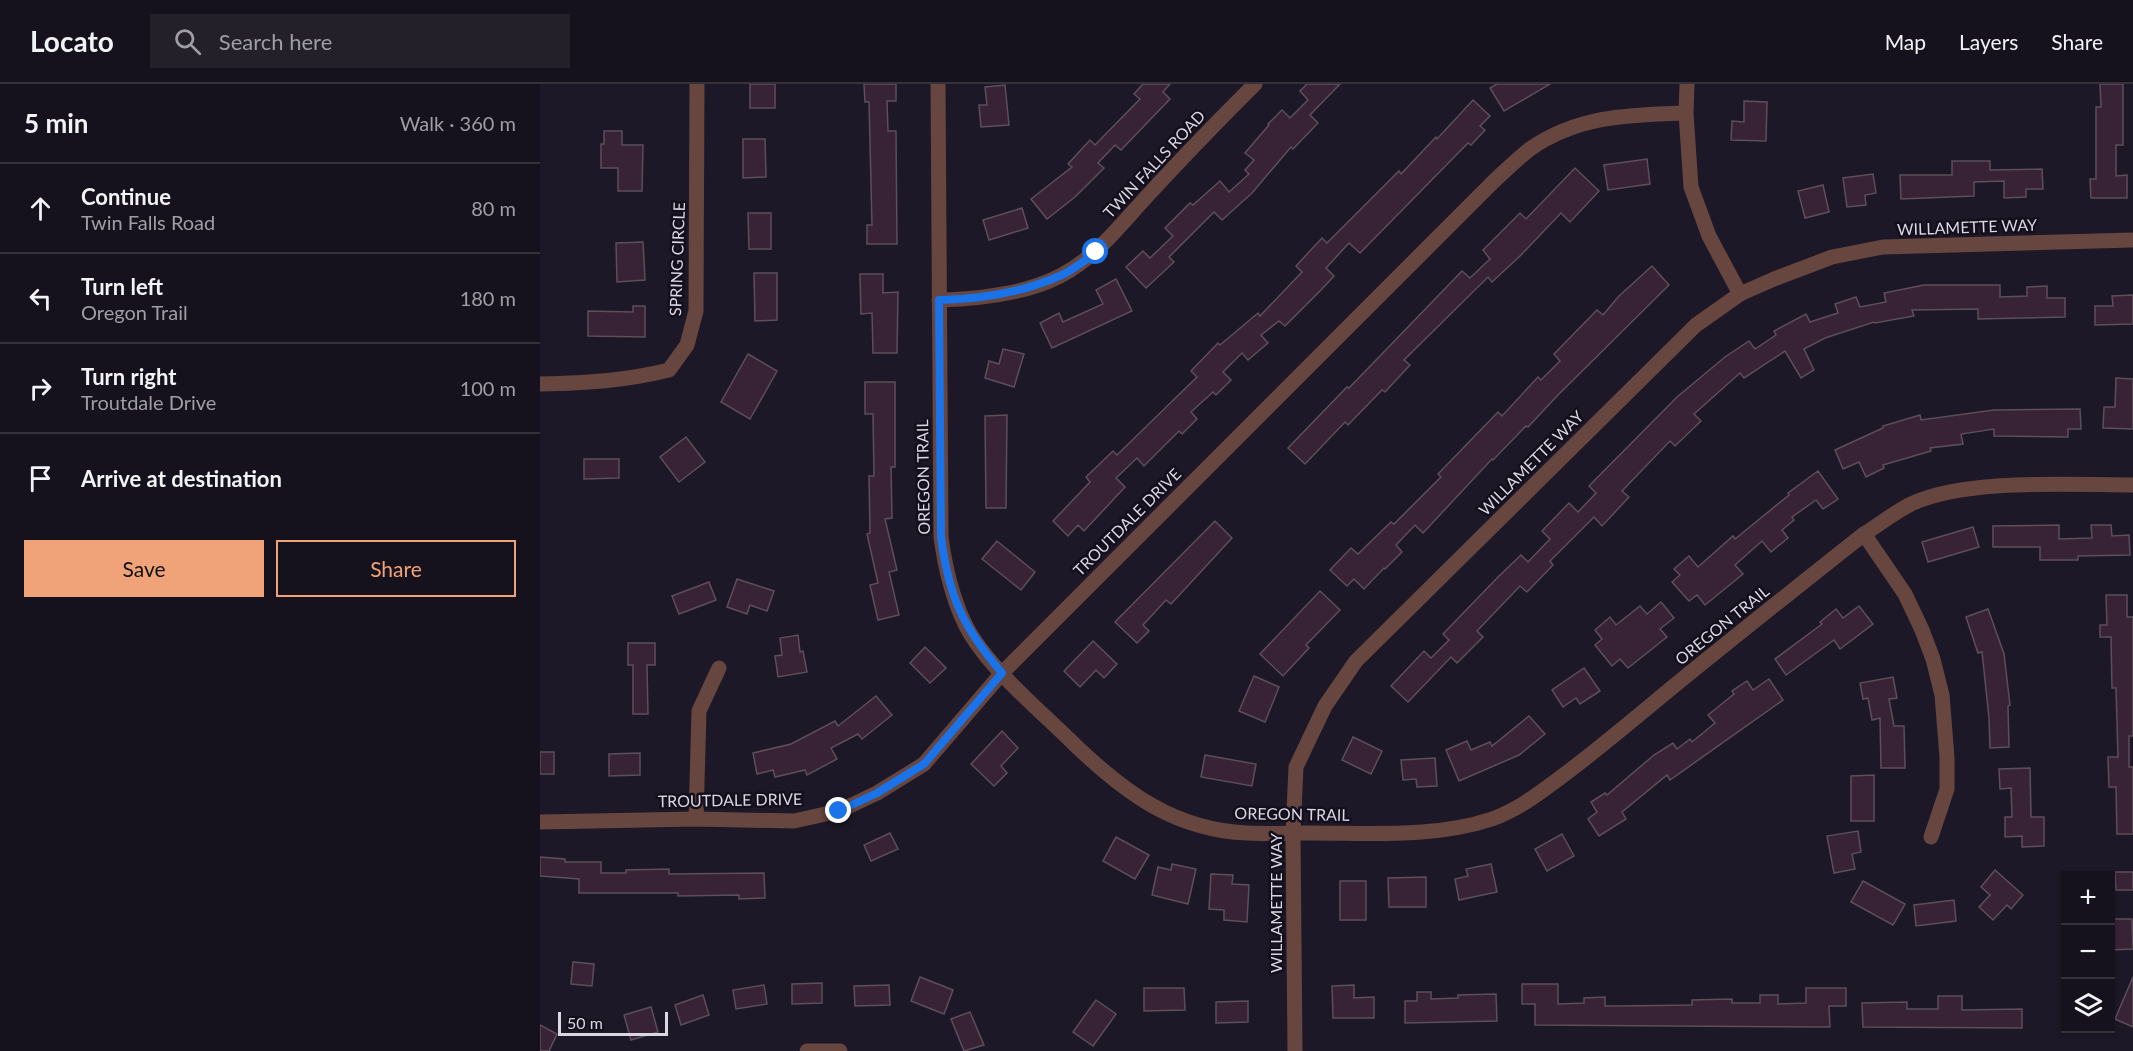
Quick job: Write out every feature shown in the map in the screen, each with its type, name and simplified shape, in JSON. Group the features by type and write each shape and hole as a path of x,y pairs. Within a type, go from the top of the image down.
{"street":[{"name":"SPRING CIRCLE","path":"540,384 633,379 669,370 687,345 696,311 697,84"},
{"name":"OREGON TRAIL","path":"938,84 941,537 952,592 965,624 982,650 1002,673 1086,756 1148,805 1169,816 1200,826 1244,833 1397,833 1458,828 1493,819 1524,804 1592,755 1864,534 1911,505 1953,492 2029,485 2133,484"},
{"name":"TWIN FALLS ROAD","path":"939,300 976,299 1023,289 1059,277 1096,252 1255,84"},
{"path":"1687,84 1686,113 1691,187 1709,236 1740,294"},
{"name":"TROUTDALE DRIVE","path":"540,822 794,820 839,811 877,793 924,764 1002,673 1483,191 1531,149 1567,129 1599,119 1637,114 1686,113"},
{"name":"WILLAMETTE WAY","path":"1295,1051 1293,833 1296,767 1325,706 1356,661 1696,325 1740,294 1774,279 1832,257 1883,247 2133,240"},
{"path":"1864,534 1905,594 1933,659 1942,695 1947,789 1931,837"},
{"path":"696,819 699,711 719,668"},
{"path":"807,1051 840,1051"}],"building":[{"path":"750,84 775,84 775,108 750,108"},
{"path":"864,84 896,84 896,101 887,101 888,131 896,131 897,244 867,244 867,225 872,225 869,102 865,102"},
{"path":"1143,84 1170,84 1163,92 1170,99 1121,150 1115,145 1098,163 1104,168 1075,197 1047,219 1031,199 1072,167 1068,164 1090,140 1095,145 1140,99 1134,94"},
{"path":"1307,84 1340,84 1310,115 1318,123 1293,149 1291,147 1252,193 1222,220 1214,212 1169,257 1174,262 1146,288 1126,267 1143,251 1150,258 1173,236 1165,228 1190,203 1193,205 1220,181 1229,192 1249,174 1245,170 1254,160 1245,153 1282,110 1290,118 1308,100 1300,91"},
{"path":"1497,84 1550,84 1504,111 1490,88"},
{"path":"2100,84 2123,84 2123,145 2116,145 2116,176 2127,175 2127,198 2091,198 2090,179 2096,179 2096,107 2101,107"},
{"path":"1005,85 1009,125 981,127 979,105 987,105 985,87"},
{"path":"1473,100 1490,116 1480,126 1485,130 1471,145 1468,143 1360,253 1349,243 1326,268 1334,276 1321,290 1285,326 1279,321 1261,335 1268,343 1248,360 1242,353 1223,372 1231,380 1216,395 1213,392 1191,412 1197,419 1182,434 1179,431 1144,466 1137,458 1116,478 1125,487 1084,531 1078,525 1068,536 1053,521 1090,482 1086,477 1113,451 1117,455 1197,377 1191,371 1218,343 1220,345 1258,313 1260,316 1302,272 1296,266 1322,238 1327,243 1399,171 1401,174 1436,137 1437,139"},
{"path":"1744,101 1767,102 1766,141 1731,140 1732,121 1744,122"},
{"path":"604,131 622,131 622,145 643,145 642,191 618,191 618,168 601,168 601,144 604,144"},
{"path":"743,139 765,139 766,177 743,178"},
{"path":"1647,159 1650,184 1608,190 1604,165"},
{"path":"1952,161 1990,161 1990,170 2042,169 2043,189 2026,189 2026,197 2004,198 2004,181 1974,182 1974,196 1901,199 1900,175 1952,175"},
{"path":"1575,168 1599,191 1570,222 1561,213 1492,282 1488,277 1404,360 1410,365 1385,392 1382,390 1348,425 1345,422 1305,464 1288,448 1462,271 1470,278 1490,259 1483,250 1520,213 1526,219"},
{"path":"1873,174 1876,193 1865,195 1866,205 1847,207 1843,178"},
{"path":"1823,185 1829,212 1805,218 1798,191"},
{"path":"1022,208 1028,228 989,240 983,220"},
{"path":"748,213 771,213 771,249 749,249"},
{"path":"643,242 645,280 617,282 616,243"},
{"path":"1652,266 1669,285 1528,427 1526,426 1492,459 1423,533 1415,525 1396,545 1402,552 1364,589 1354,579 1347,586 1330,570 1351,548 1358,554 1391,522 1394,524 1441,477 1438,474 1498,412 1502,416 1538,377 1541,380 1560,361 1554,354 1597,310 1603,315 1619,296"},
{"path":"754,273 777,273 777,320 755,321"},
{"path":"860,274 883,274 883,293 898,292 897,353 873,353 872,313 861,314"},
{"path":"1116,279 1132,311 1052,348 1040,323 1059,313 1063,322 1103,304 1096,290"},
{"path":"1924,285 2000,285 2000,297 2027,296 2027,287 2047,286 2047,298 2065,298 2065,317 1978,319 1978,309 1912,310 1914,316 1874,322 1825,338 1804,349 1814,370 1801,378 1785,351 1744,378 1740,373 1694,414 1701,421 1675,446 1670,441 1622,491 1629,497 1602,526 1594,517 1550,561 1553,565 1527,592 1520,586 1477,631 1483,637 1457,663 1451,657 1408,702 1391,686 1424,651 1431,658 1449,640 1443,634 1498,577 1521,555 1528,562 1550,539 1542,531 1569,503 1578,512 1596,493 1589,486 1677,397 1725,357 1749,341 1755,349 1776,335 1774,331 1806,314 1810,322 1838,313 1835,304 1856,297 1860,307 1886,302 1884,293"},
{"path":"2133,295 2133,324 2095,325 2095,306 2113,306 2112,296"},
{"path":"633,306 645,306 645,337 588,336 588,311 633,312"},
{"path":"1003,349 1024,354 1014,387 985,378 989,361 999,364"},
{"path":"748,354 777,371 750,419 721,402"},
{"path":"2116,378 2133,379 2133,429 2103,428 2104,407 2115,407"},
{"path":"865,382 895,382 895,467 891,467 892,518 885,519 897,570 889,572 899,615 878,620 870,585 878,583 867,534 870,533 869,476 874,476 873,414 865,414"},
{"path":"2080,409 2081,429 2068,429 2068,437 1994,436 1994,429 1961,434 1963,444 1930,448 1931,451 1883,465 1884,468 1866,477 1859,462 1843,469 1835,450 1883,426 1920,415 1921,420 1994,410"},
{"path":"1007,415 1006,508 986,508 985,416"},
{"path":"686,437 705,462 679,482 660,457"},
{"path":"584,459 619,459 619,478 584,479"},
{"path":"1818,471 1838,499 1823,509 1816,500 1792,517 1794,520 1782,530 1788,538 1771,552 1762,541 1735,565 1743,574 1705,605 1697,595 1689,601 1672,582 1680,575 1674,569 1689,556 1698,567 1733,536 1735,539 1789,495 1788,493"},
{"path":"1215,521 1232,538 1171,604 1166,600 1143,625 1149,631 1137,643 1115,622"},
{"path":"2059,525 2059,539 2092,538 2091,525 2111,525 2112,536 2129,535 2130,555 2078,556 2078,560 2040,560 2040,547 1993,547 1993,526"},
{"path":"1973,527 1979,547 1928,562 1922,542"},
{"path":"997,541 1035,572 1021,590 982,559"},
{"path":"737,579 774,591 767,611 750,605 747,614 727,607"},
{"path":"709,582 716,600 679,614 672,596"},
{"path":"1320,591 1340,610 1306,645 1309,648 1283,676 1260,654"},
{"path":"2106,595 2127,595 2127,617 2133,617 2133,736 2129,736 2129,767 2133,767 2133,834 2117,834 2116,787 2109,787 2108,757 2118,757 2116,688 2112,688 2111,637 2100,637 2100,625 2107,625"},
{"path":"1661,602 1674,618 1660,629 1667,637 1628,668 1620,659 1612,666 1595,645 1602,639 1595,630 1610,617 1616,625 1640,606 1647,614"},
{"path":"1859,606 1873,624 1840,649 1834,640 1786,675 1775,659 1822,624 1820,622 1836,609 1843,618"},
{"path":"1988,609 2004,654 2010,705 2008,706 2009,747 1990,748 1982,652 1978,653 1966,617"},
{"path":"798,635 800,652 803,651 807,672 778,677 775,656 782,655 780,638"},
{"path":"1093,641 1117,664 1104,678 1096,670 1080,687 1064,671"},
{"path":"628,643 655,643 655,665 647,665 648,714 633,714 633,665 628,665"},
{"path":"925,647 946,668 930,683 910,663"},
{"path":"1584,668 1600,691 1580,704 1576,698 1563,707 1552,690"},
{"path":"1254,676 1279,687 1265,722 1239,711"},
{"path":"1893,677 1897,698 1889,699 1894,726 1904,726 1905,768 1881,768 1880,718 1872,720 1868,698 1863,699 1860,683"},
{"path":"1769,679 1783,700 1670,780 1667,775 1622,812 1626,819 1599,836 1588,819 1597,812 1591,802 1605,793 1607,795 1654,755 1673,743 1677,749 1690,739 1692,742 1715,723 1708,715 1734,694 1732,691 1747,681 1753,690"},
{"path":"876,696 892,715 862,739 858,734 831,748 837,759 807,775 805,770 775,777 773,770 757,774 753,753 791,744 835,721 838,726"},
{"path":"1529,716 1545,734 1519,755 1459,781 1446,750 1467,741 1471,750 1490,742 1492,746"},
{"path":"1002,731 1018,748 1001,766 1007,773 994,786 971,764"},
{"path":"1353,737 1382,751 1371,774 1342,760"},
{"path":"540,752 554,752 554,774 540,774"},
{"path":"640,753 640,775 609,776 609,754"},
{"path":"1205,755 1256,764 1252,786 1201,777"},
{"path":"1435,758 1437,786 1417,787 1416,779 1403,780 1401,760"},
{"path":"2030,768 2031,817 2044,817 2044,846 2022,847 2022,836 2005,837 2005,817 2012,817 2011,788 2000,789 1999,769"},
{"path":"1874,775 1874,821 1851,821 1851,776"},
{"path":"1858,831 1861,852 1852,854 1855,869 1834,873 1827,836"},
{"path":"890,833 898,849 871,861 864,845"},
{"path":"1562,834 1574,856 1547,871 1535,849"},
{"path":"1116,837 1149,855 1135,879 1103,861"},
{"path":"540,857 565,859 565,862 601,862 601,873 669,869 669,874 764,873 765,898 739,899 739,895 678,896 678,893 579,893 579,879 540,876"},
{"path":"1172,864 1196,869 1188,904 1152,895 1158,867 1171,870"},
{"path":"1491,864 1497,892 1459,900 1455,879 1468,876 1466,869"},
{"path":"1995,870 2023,895 2011,909 2007,905 1993,920 1979,907 1990,895 1981,887"},
{"path":"2115,872 2133,872 2133,890 2116,890"},
{"path":"1211,874 1233,875 1232,884 1249,885 1247,922 1224,920 1224,910 1209,909"},
{"path":"1426,877 1426,907 1389,907 1388,878"},
{"path":"1340,881 1366,881 1366,920 1340,920"},
{"path":"1863,881 1905,904 1893,925 1851,902"},
{"path":"1954,900 1956,921 1916,926 1914,905"},
{"path":"2115,919 2132,919 2133,949 2115,950"},
{"path":"573,962 594,964 592,986 571,984"},
{"path":"920,977 953,990 944,1014 911,1001"},
{"path":"2133,977 2133,1027 2115,1019"},
{"path":"822,983 822,1003 792,1004 792,984"},
{"path":"1522,984 1558,984 1558,1004 1584,1003 1584,998 1605,997 1605,1006 1692,1005 1692,1000 1732,999 1732,1003 1760,1003 1760,995 1778,995 1778,1004 1806,1003 1806,988 1846,988 1846,1006 1829,1006 1830,1027 1535,1025 1535,1004 1522,1004"},
{"path":"764,985 767,1004 736,1009 733,990"},
{"path":"889,985 890,1005 855,1006 854,986"},
{"path":"1354,985 1354,998 1374,997 1374,1018 1333,1018 1332,986"},
{"path":"1144,988 1184,988 1185,1010 1144,1011"},
{"path":"1417,992 1431,992 1431,999 1458,998 1458,995 1496,994 1497,1021 1405,1023 1405,1001 1417,1001"},
{"path":"703,995 709,1015 681,1025 675,1005"},
{"path":"1938,996 1962,996 1962,1010 2022,1009 2022,1028 1863,1027 1862,1003 1907,1002 1907,1009 1938,1009"},
{"path":"1096,1000 1116,1014 1093,1046 1073,1032"},
{"path":"1248,1001 1248,1022 1216,1023 1216,1002"},
{"path":"651,1007 658,1032 631,1040 624,1015"},
{"path":"970,1012 984,1045 964,1051 951,1019"},
{"path":"540,1025 557,1034 549,1051 540,1051"}],"route":[{"path":"839,811 877,793 924,764 1002,673 982,650 965,624 952,592 945,566 941,537 939,300 976,299 1023,289 1059,277 1096,252"}]}
